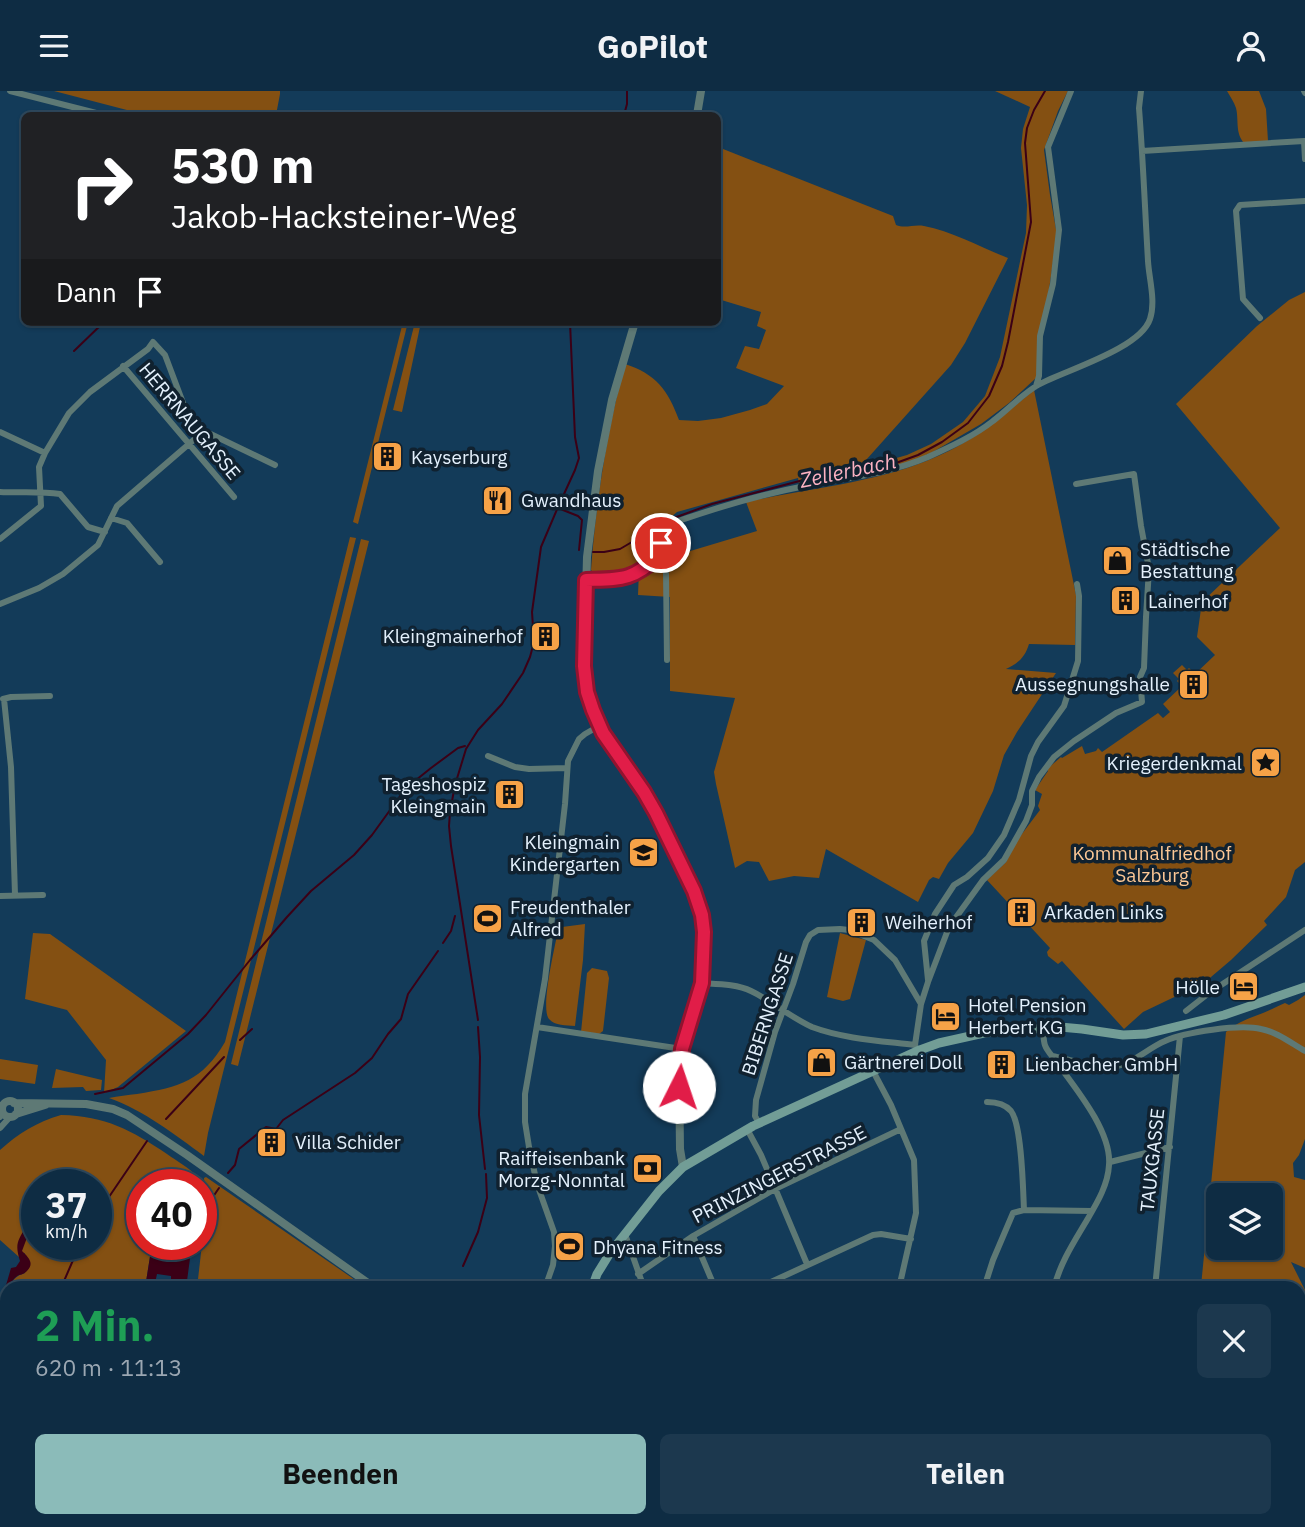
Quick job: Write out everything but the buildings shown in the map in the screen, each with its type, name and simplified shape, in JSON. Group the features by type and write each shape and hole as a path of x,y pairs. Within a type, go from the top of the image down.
{"main road":[{"path":"594,1281 610,1252 659,1191 683,1167 747,1129 873,1071 916,1048 984,1033 1060,1027 1123,1035 1146,1034 1224,1015 1305,987"}],"street":[{"path":"10,91 92,112"},
{"path":"697,112 701,91"},
{"path":"1036,386 1041,336 1053,284 1059,230 1048,147 1071,91"},
{"path":"667,660 666,572 659,556 667,525 759,496 877,474 905,466 964,440 992,422 1036,386 1088,363 1141,334 1150,320 1153,304 1139,108 1141,91"},
{"path":"1142,151 1304,141 1305,159"},
{"path":"1260,318 1243,299 1236,211 1240,205 1305,201"},
{"path":"634,326 604,433 592,509 586,580 585,675 589,699 599,726 651,803 694,891 704,926 702,983 682,1049 679,1087 680,1154 683,1167"},
{"path":"0,539 41,506 39,467 73,407 148,349 153,342 165,355 194,426 275,465"},
{"name":"HERRNAUGASSE","path":"123,366 234,497"},
{"path":"0,604 40,588 63,574 99,544 117,506 204,431"},
{"path":"0,432 45,453"},
{"path":"702,983 750,990 810,1026 916,1048 921,1004 954,920 983,880 1004,860 1026,821 1032,806 1034,787 1046,767 1054,757 1095,726 1142,702 1140,677 1144,668 1149,569 1134,474 1076,484"},
{"path":"0,492 60,494 88,527 105,532"},
{"path":"111,518 127,523 160,562"},
{"path":"586,580 630,577 659,556"},
{"path":"928,982 924,941 935,914 954,885 988,858 1004,835 1019,800 1035,749 1064,706 1078,661 1077,584"},
{"path":"15,895 11,767 2,699 50,696"},
{"path":"547,1281 553,1265 554,1232 537,1184 525,1122 525,1094 544,979 568,761 579,739 599,726"},
{"path":"488,756 515,767 567,768"},
{"path":"0,896 43,895"},
{"name":"BIBERNGASSE","path":"759,1123 755,1116 756,1100 775,1032 810,935 818,930 849,930 874,940 895,960 921,1004"},
{"path":"1186,1011 1305,930"},
{"path":"537,1027 682,1049"},
{"path":"1052,1056 1113,1067 1180,1036 1230,1028 1261,1029 1305,1051"},
{"path":"1043,1029 1045,1048 1101,1126 1110,1162 1104,1188 1063,1261 1056,1281"},
{"name":"TAUXGASSE","path":"1156,1281 1180,1036"},
{"path":"873,1071 891,1105 914,1160 916,1213 902,1281"},
{"path":"0,1095 17,1106 5,1113"},
{"path":"0,1128 5,1113 4,1104 13,1102 86,1104 113,1109 134,1119 202,1165 365,1281"},
{"path":"986,1102 996,1102 1009,1108 1018,1125 1024,1210"},
{"path":"5,1113 51,1103"},
{"path":"747,1129 761,1155 807,1264"},
{"name":"PRINZINGERSTRASSE","path":"638,1274 693,1236 775,1189 901,1129"},
{"path":"1110,1162 1170,1147"},
{"path":"986,1281 1013,1213 1024,1210 1092,1211"},
{"path":"625,1233 641,1281"},
{"path":"772,1281 873,1235 911,1239"},
{"path":"693,1236 713,1281"}],"green space":[{"path":"54,91 280,91 277,112 134,112"},
{"path":"995,91 1068,91 1044,150 1057,235 1036,378 981,424 931,453 905,464 799,484 798,478 677,512 662,525 655,550 667,558 757,531 746,502 868,479 915,465 951,450 976,435 1034,390 1076,595 1075,645 1029,644 1021,659 1006,669 1056,673 1004,755 993,791 973,833 948,863 939,879 933,877 929,880 918,902 826,849 819,878 794,876 769,881 759,862 747,861 735,868 716,784 714,772 735,698 670,691 670,597 638,595 639,570 623,575 596,576 591,570 603,466 625,364 645,373 660,385 679,420 721,418 750,410 767,404 784,386 736,368 745,346 759,349 766,330 757,326 761,312 721,300 721,148 893,216 896,225 935,228 1008,258 951,365 858,469 907,455 931,444 963,422 985,396 1000,357 1026,233 1027,205 1021,148 1023,129 1030,107"},
{"path":"1227,91 1259,91 1266,109 1268,141 1244,143 1238,131 1236,108"},
{"name":"Kommunalfriedhof Salzburg","path":"1305,292 1305,862 1295,870 1286,897 1264,921 1267,925 1231,960 1209,979 1203,976 1189,990 1143,1012 1124,1029 1062,961 1058,964 1048,956 1050,948 987,880 1006,862 1015,843 1040,810 1038,806 1042,794 1035,790 1047,769 1061,757 1082,746 1085,754 1098,748 1102,752 1158,713 1163,718 1170,712 1163,704 1182,686 1173,673 1182,665 1195,674 1215,655 1197,637 1202,602 1280,528 1176,404 1257,326 1289,300"},
{"path":"402,326 407,326 358,524 353,522"},
{"path":"414,326 420,326 402,412 393,410"},
{"path":"350,537 356,538 204,1156 147,1116 109,1098 178,1085 208,1066 225,1042"},
{"path":"361,539 369,541 238,1066 231,1064"},
{"path":"585,924 575,1026 557,1024 549,1019 546,1003 558,931 562,927"},
{"path":"33,933 50,934 186,1031 118,1087 104,1093 106,1060 67,1010 25,999"},
{"path":"840,933 866,940 850,999 843,1001 827,997"},
{"path":"592,968 607,971 609,978 603,1031 599,1034 581,1032 587,973"},
{"path":"1305,995 1305,1139 1293,1163 1294,1177 1305,1180 1305,1268 1291,1262 1300,1281 1201,1281 1206,1235 1206,1260 1283,1260 1283,1183 1211,1183 1226,1032 1285,1003 1289,1005"},
{"path":"0,1059 38,1065 35,1084 0,1079"},
{"path":"56,1069 102,1080 101,1090 86,1091 83,1087 52,1088"},
{"path":"61,1115 105,1121 130,1131 188,1169 126,1169 126,1260 149,1260 146,1281 13,1281 25,1273 25,1260 112,1260 112,1169 21,1169 21,1256 19,1257 0,1240 0,1150 29,1129"},
{"path":"217,1185 357,1281 198,1281 200,1260 217,1260"}],"shaded area":[{"path":"21,1236 21,1260 30,1260 30,1265 25,1273 13,1281 7,1281 11,1268 16,1267 20,1261 17,1247"},
{"path":"149,1260 190,1260 187,1281 171,1281 171,1276 157,1274 156,1281 146,1281"}],"waterway":[{"path":"625,112 627,91"},
{"name":"Zellerbach","path":"593,552 620,549 671,519 712,504 811,478 896,463 942,442 968,423 989,396 1002,366 1008,342 1031,222 1025,143 1027,128 1045,91"},
{"path":"74,351 100,326"},
{"path":"564,494 579,458 575,437 570,326"},
{"path":"478,1020 451,846 450,812 466,749 478,730 502,704 523,673 530,657 534,642 532,612 541,547 561,500"},
{"name":"Zellerbach","path":"558,508 582,520 579,550"},
{"path":"95,1094 123,1088 188,1034 311,891 354,855 372,835 406,788 458,748 465,746"},
{"path":"443,943 451,931 455,916"},
{"path":"228,1173 235,1165 239,1149 266,1127 276,1129 283,1120 355,1073 372,1058 401,1019 408,994 438,951"},
{"path":"478,1027 479,1115 485,1169"},
{"path":"240,1040 252,1029"},
{"path":"166,1119 224,1057"},
{"path":"112,1192 147,1141"},
{"path":"463,1266 478,1232 487,1198 486,1174"},
{"path":"64,1281 73,1260"}],"place":[{"name":"Kayserburg","path":"388,457"},
{"name":"Gwandhaus","path":"498,500"},
{"name":"Städtische Bestattung","path":"1117,560"},
{"name":"Lainerhof","path":"1125,601"},
{"name":"Kleingmainerhof","path":"546,636"},
{"name":"Aussegnungshalle","path":"1193,684"},
{"name":"Kriegerdenkmal","path":"1265,763"},
{"name":"Tageshospiz Kleingmain","path":"509,795"},
{"name":"Kleingmain Kindergarten","path":"643,853"},
{"name":"Arkaden Links","path":"1021,912"},
{"name":"Freudenthaler Alfred","path":"487,918"},
{"name":"Weiherhof","path":"862,922"},
{"name":"Hölle","path":"1243,987"},
{"name":"Hotel Pension Herbert KG","path":"945,1016"},
{"name":"Gärtnerei Doll","path":"821,1062"},
{"name":"Lienbacher GmbH","path":"1002,1064"},
{"name":"Villa Schider","path":"272,1142"},
{"name":"Raiffeisenbank Morzg-Nonntal","path":"648,1169"},
{"name":"Dhyana Fitness","path":"570,1247"}],"route":[{"path":"661,543 660,555 630,577 586,580 584,666 589,699 599,726 651,803 694,891 702,915 702,983 682,1049 679,1087"}]}
